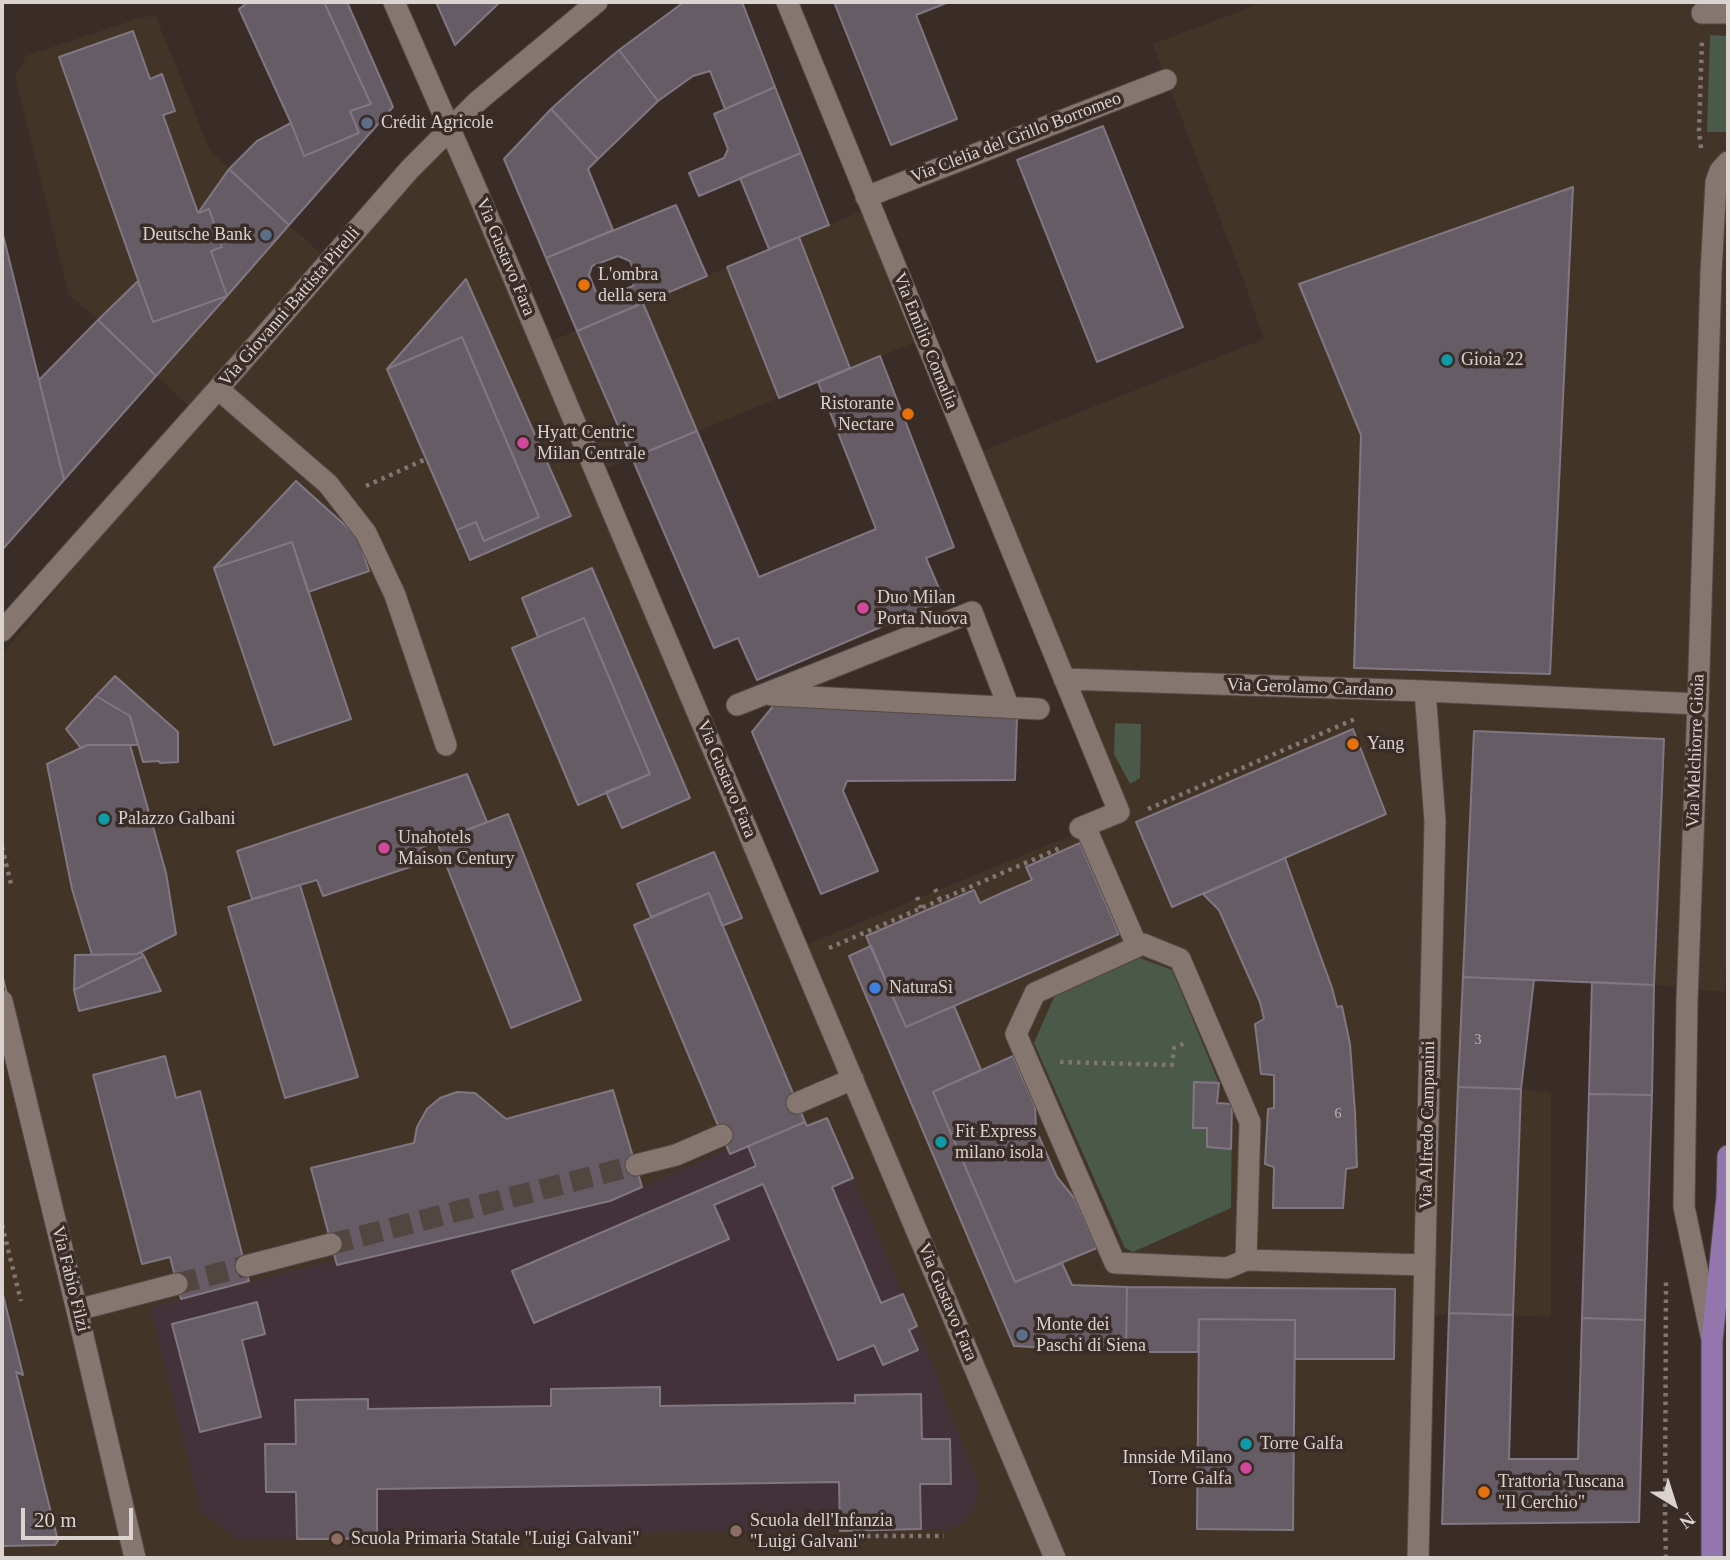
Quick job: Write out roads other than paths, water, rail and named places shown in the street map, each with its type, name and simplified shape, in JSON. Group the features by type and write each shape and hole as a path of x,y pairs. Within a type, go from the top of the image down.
{"main road":[{"name":"Via Melchiorre Gioia","path":"1712,1558 1712,1341 1727,1197 1728,1156"}],"street":[{"name":"Via Gustavo Fara","path":"394,2 1055,1558"},
{"name":"Via Giovanni Battista Pirelli","path":"2,631 218,390 410,169 478,101 597,2"},
{"name":"Via Emilio Cornalia","path":"787,2 1064,679"},
{"path":"1702,13 1728,13"},
{"name":"Via Clelia del Grillo Borromeo","path":"866,197 1166,80"},
{"name":"Via Melchiorre Gioia","path":"1712,1341 1684,1207 1687,1001 1710,287 1716,182 1720,171 1728,162"},
{"path":"218,390 328,484 366,533 395,595 446,746"},
{"path":"737,705 972,612 1009,708"},
{"path":"1064,679 1119,812 1083,827 1137,946"},
{"name":"Via Gerolamo Cardano","path":"1064,679 1425,691 1698,704"},
{"name":"Via Alfredo Campanini","path":"1418,1558 1435,821 1425,691"},
{"path":"762,695 1039,709"},
{"path":"1246,1260 1250,1122 1180,959 1143,944 1035,993 1016,1034 1115,1263 1227,1268 1246,1260 1425,1265"},
{"name":"Via Fabio Filzi","path":"2,1001 135,1558"},
{"path":"797,1103 853,1079"},
{"path":"636,1165 676,1155 722,1135"},
{"path":"246,1266 331,1244"},
{"path":"77,1310 177,1284"}],"tunnel":[{"path":"331,1244 636,1165"},
{"path":"177,1284 246,1266"}],"tram line":[{"path":"2,974 144,1558"},
{"path":"2,1042 128,1558"}],"place":[{"name":"Crédit Agricole","path":"367,123"},
{"name":"Deutsche Bank","path":"266,235"},
{"name":"L'ombra della sera","path":"584,285"},
{"name":"Gioia 22","path":"1447,360"},
{"name":"Ristorante Nectare","path":"908,414"},
{"name":"Hyatt Centric Milan Centrale","path":"523,443"},
{"name":"Duo Milan Porta Nuova","path":"863,608"},
{"name":"Yang","path":"1353,744"},
{"name":"Palazzo Galbani","path":"104,819"},
{"name":"Unahotels Maison Century","path":"384,848"},
{"name":"NaturaSì","path":"875,988"},
{"name":"Fit Express milano isola","path":"941,1142"},
{"name":"Monte dei Paschi di Siena","path":"1022,1335"},
{"name":"Torre Galfa","path":"1246,1444"},
{"name":"Innside Milano Torre Galfa","path":"1246,1468"},
{"name":"Trattoria Tuscana \"Il Cerchio\"","path":"1484,1492"},
{"name":"Scuola dell'Infanzia \"Luigi Galvani\"","path":"736,1531"},
{"name":"Scuola Primaria Statale \"Luigi Galvani\"","path":"337,1539"}]}
